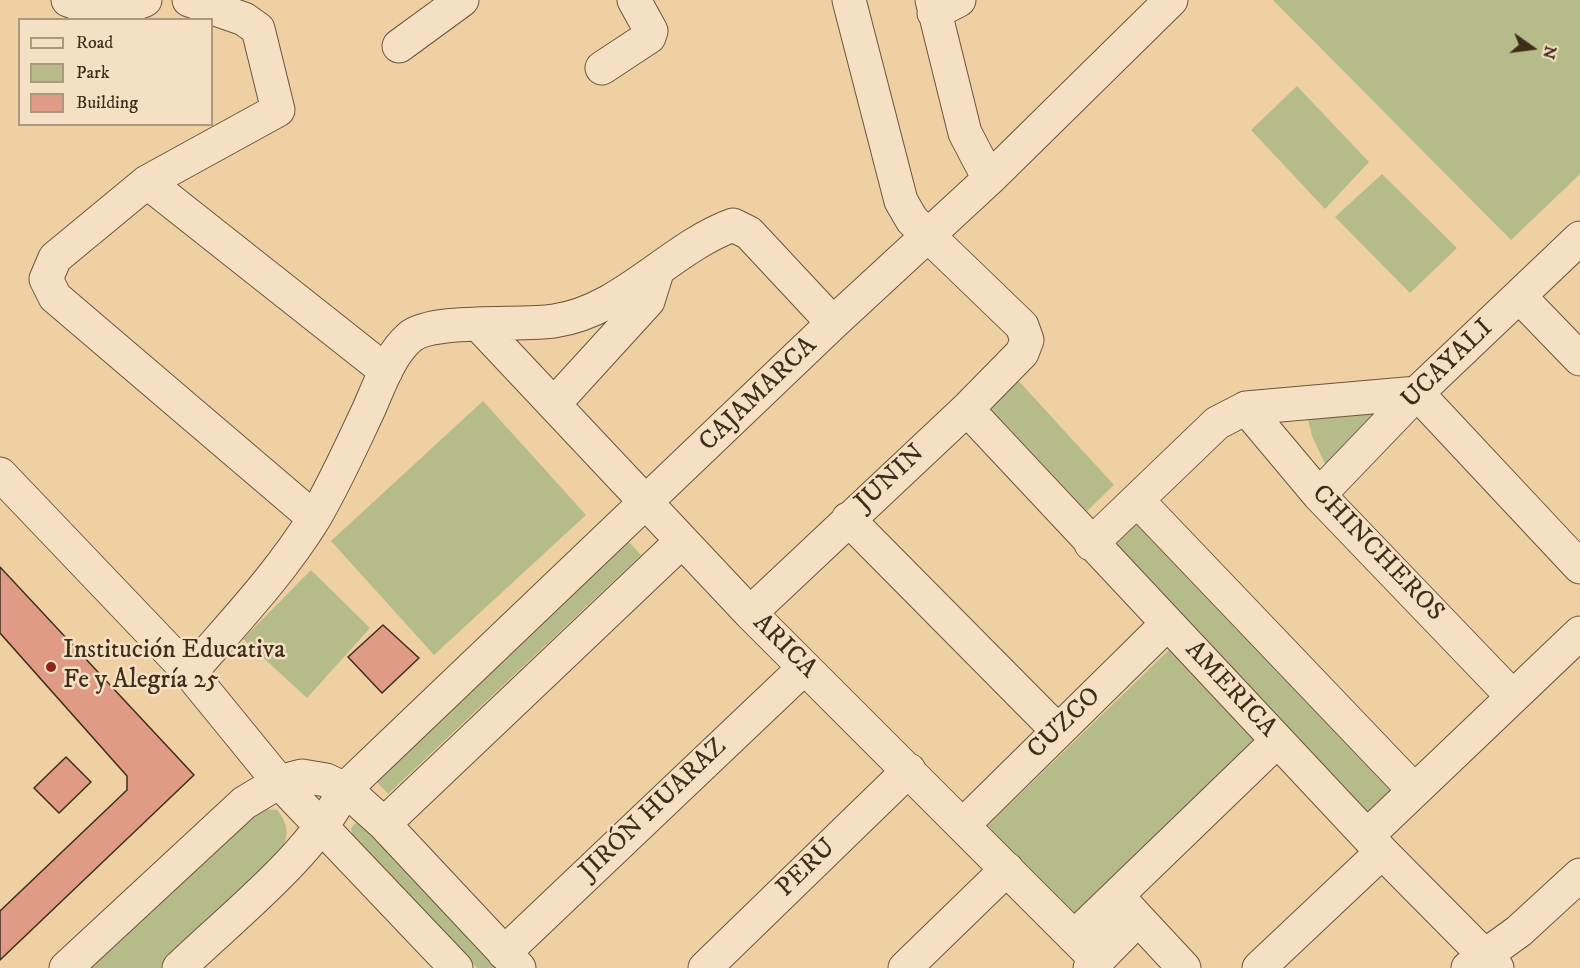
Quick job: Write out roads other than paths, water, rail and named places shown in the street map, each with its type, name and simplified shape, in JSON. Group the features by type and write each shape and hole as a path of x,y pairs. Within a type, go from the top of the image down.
{"street":[{"path":"68,0 107,14 146,0"},
{"path":"189,0 244,19 258,29 278,110 147,182 55,258 46,279 55,297 314,518"},
{"path":"399,46 462,0"},
{"path":"602,68 649,37 651,31 634,0"},
{"path":"849,0 901,201 912,220 928,235"},
{"name":"CAJAMARCA","path":"179,968 291,860 321,827 345,789 833,323 989,179 1171,0"},
{"path":"942,4 965,134 989,179"},
{"path":"147,182 386,372"},
{"path":"190,673 256,597 314,518 340,472 386,372 399,349 412,335 437,327 555,321 597,307 657,272 717,231 733,225 750,232 833,323"},
{"name":"JUNIN","path":"750,613 967,409 1022,353 1027,340 1022,326 928,235"},
{"name":"UCAYALI","path":"1319,495 1417,393 1580,238"},
{"path":"554,404 648,301 657,272"},
{"path":"1519,296 1580,359"},
{"name":"ARICA","path":"479,325 750,613 1007,869 1074,938 1094,964"},
{"path":"1091,544 1217,423 1246,408 1417,393 1580,567"},
{"name":"CHINCHEROS","path":"1246,408 1319,495 1512,696"},
{"name":"AMERICA","path":"967,409 1484,964"},
{"path":"0,474 190,673 279,782 456,968"},
{"path":"1137,500 1413,789"},
{"path":"849,519 1057,730"},
{"path":"384,824 682,541"},
{"name":"CUZCO","path":"963,825 1167,624"},
{"path":"1259,968 1374,844 1413,789 1580,633"},
{"name":"JIRÓN HUARAZ","path":"511,960 804,668"},
{"path":"1094,964 1127,907 1277,741"},
{"name":"PERU","path":"705,968 909,770"},
{"path":"66,968 244,803 279,782 302,776 326,780 345,789 384,824 511,960"},
{"path":"905,968 1007,869"},
{"path":"1484,964 1580,875"},
{"path":"1074,938 1127,907"},
{"path":"1127,907 1184,968"}],"place":[{"name":"Institución Educativa Fe y Alegría 25","path":"51,667"}]}
